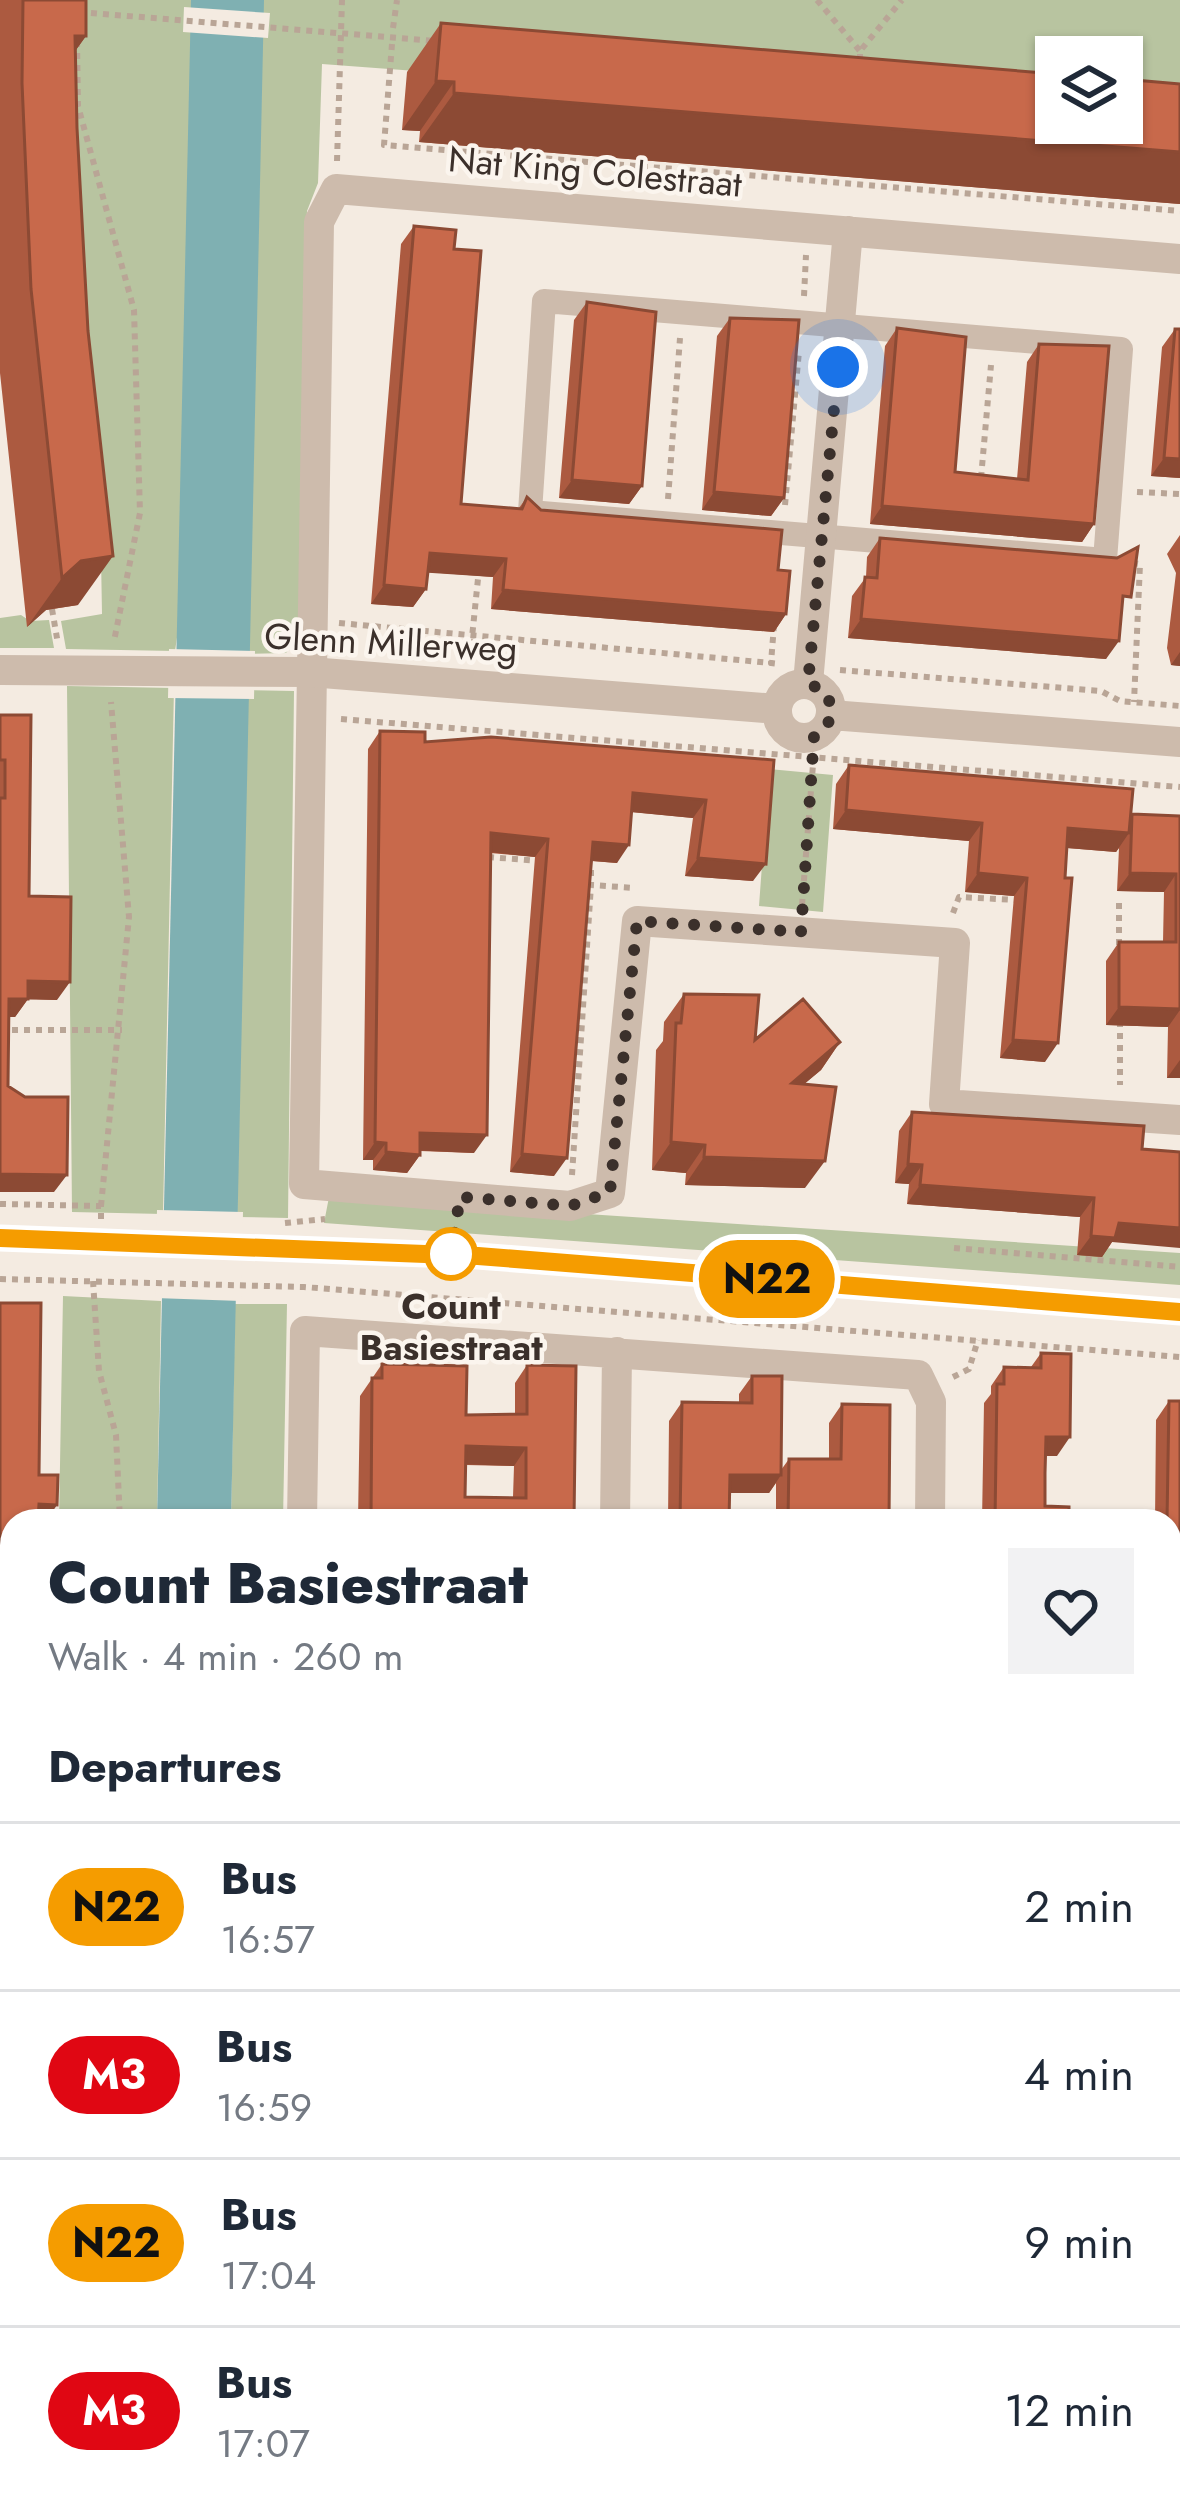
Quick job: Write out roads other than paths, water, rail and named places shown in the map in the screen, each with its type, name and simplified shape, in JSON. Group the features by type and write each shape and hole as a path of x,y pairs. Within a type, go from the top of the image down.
{"street":[{"name":"Nat King Colestraat","path":"310,672 319,223 336,189 1180,259"},
{"path":"820,736 825,692 825,538 848,230"},
{"path":"544,302 841,324 1121,349 1105,560 530,512 544,302"},
{"name":"Glenn Millerweg","path":"0,670 310,672 777,709"},
{"path":"310,672 304,1184 570,1206 610,1192 637,921 955,943 944,1104 1180,1120"},
{"path":"822,677 787,689 777,709 788,733 1180,742"},
{"path":"302,1509 305,1331 918,1376 930,1396 930,1509"},
{"path":"616,1509 617,1352"}],"lane":[{"path":"0,1238 265,1244 1180,1312"}],"water":[{"path":"191,0 264,0 231,1509 157,1509"}],"place":[{"name":"Count Basiestraat","path":"451,1254"}]}
